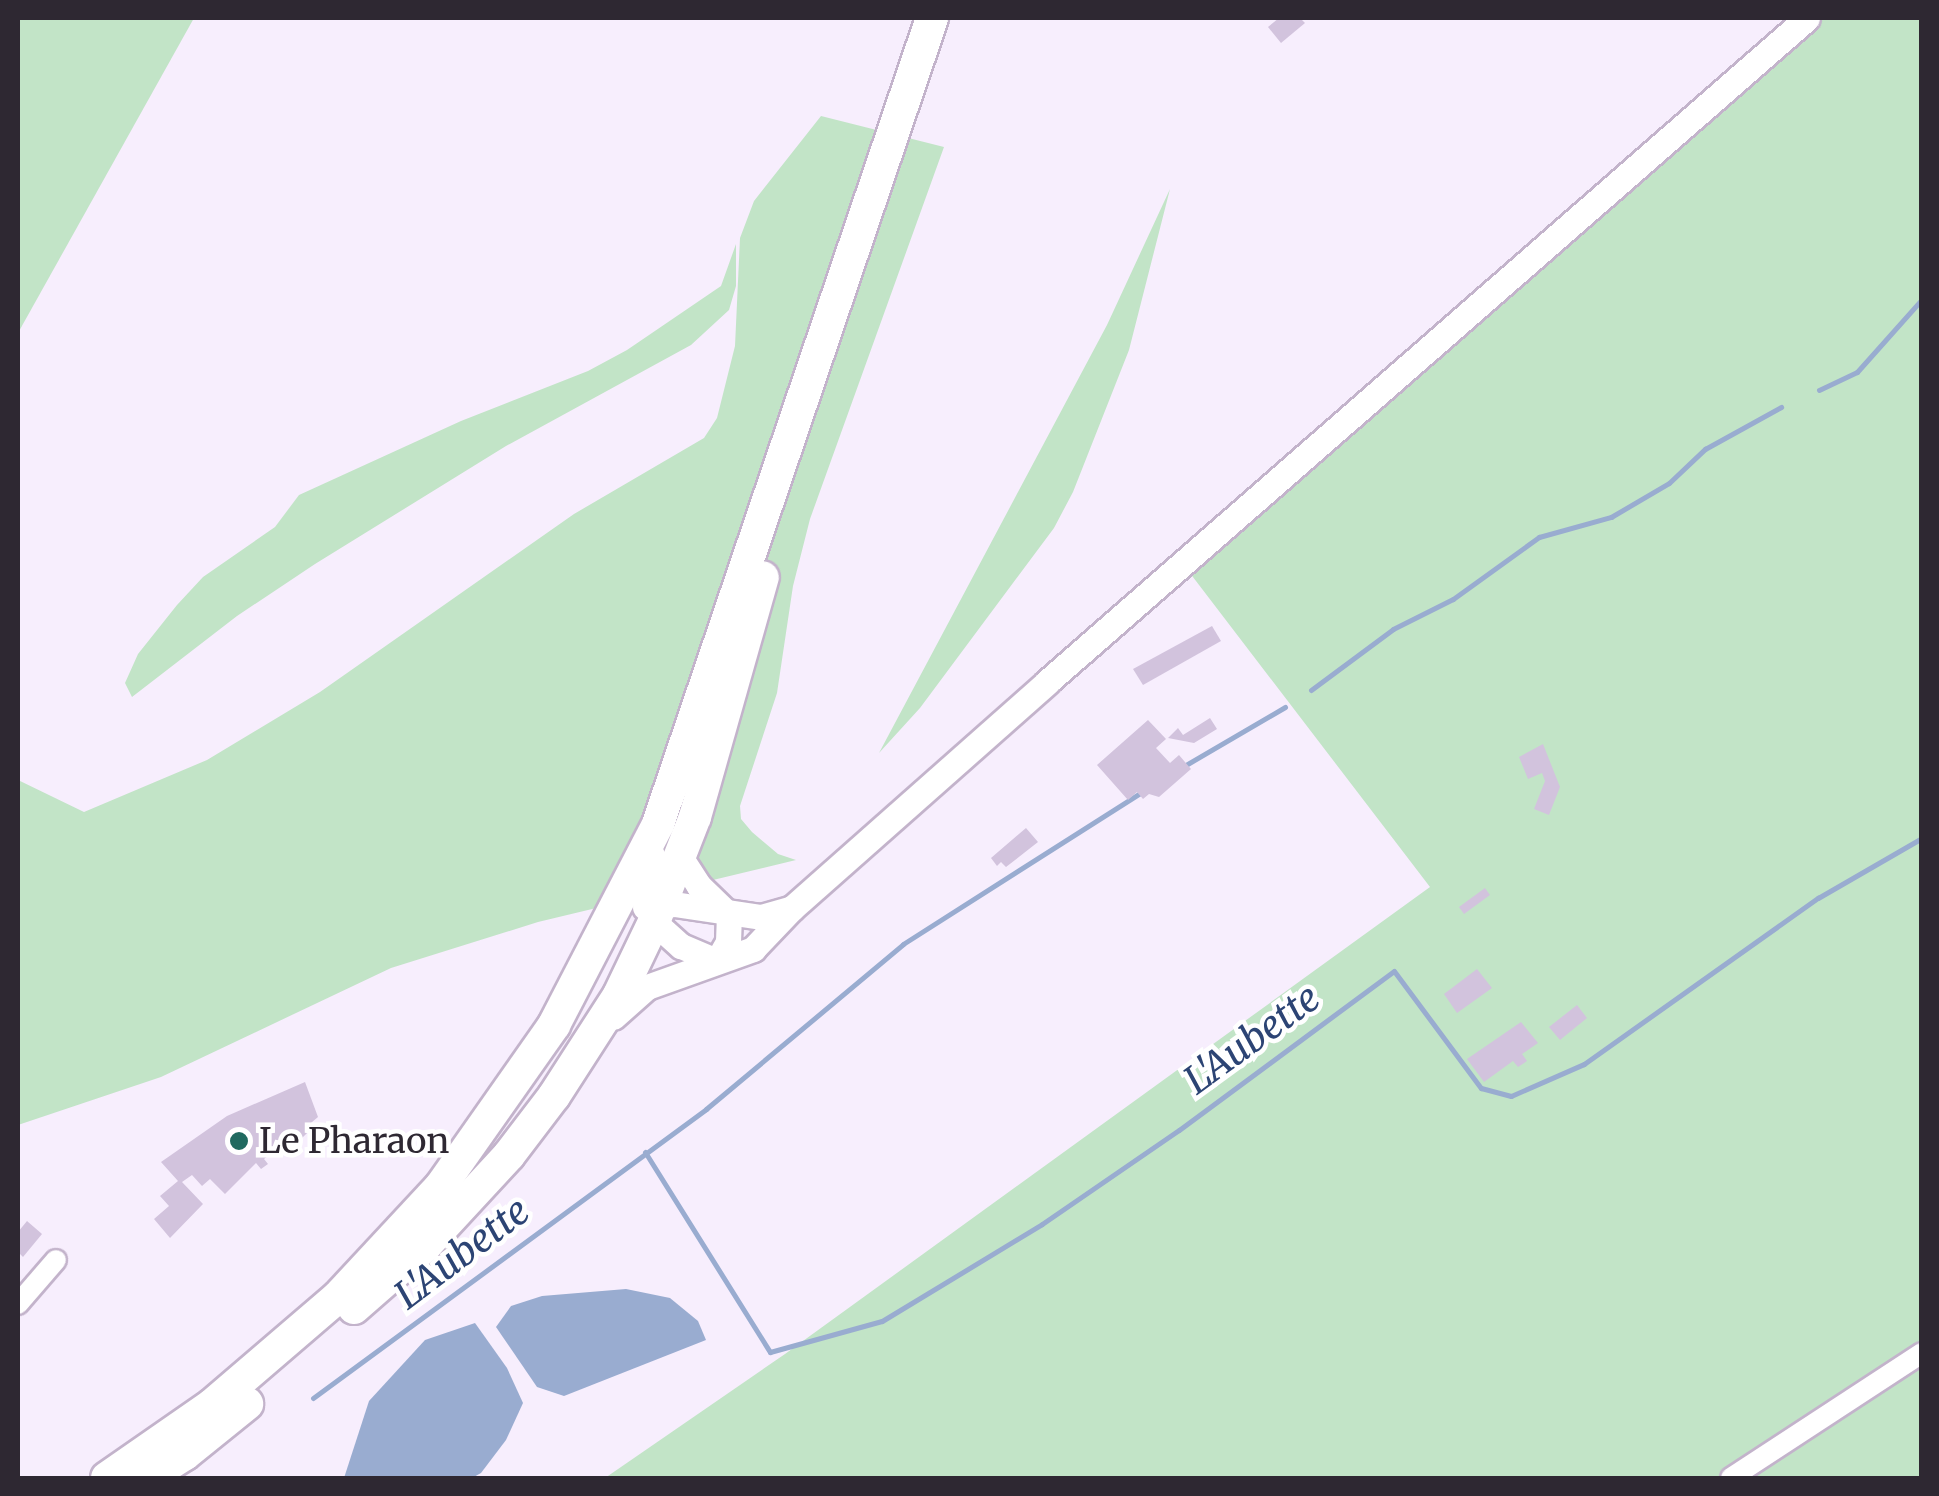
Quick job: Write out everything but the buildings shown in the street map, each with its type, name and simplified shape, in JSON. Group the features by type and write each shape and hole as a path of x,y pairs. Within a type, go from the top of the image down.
{"main road":[{"path":"147,1478 185,1454 441,1186 546,1038 612,918 658,824 932,18"},
{"path":"107,1478 239,1396 426,1245 481,1188 554,1096 598,1032 680,857 788,491 950,18"}],"street":[{"path":"598,1032 642,990 752,949 792,908 1807,18"},
{"path":"658,824 660,834 644,888 654,911 681,946 717,961"},
{"path":"680,857 728,916 728,942 717,961"},
{"path":"612,918 654,911 761,917 792,908"},
{"path":"18,1304 56,1260"},
{"path":"1731,1478 1922,1353"}],"green space":[{"path":"18,18 194,18 18,333"},
{"path":"1821,18 1921,18 1921,1478 605,1478 785,1354 1430,887 1183,564"},
{"path":"821,116 944,147 810,519 793,586 777,693 740,806 741,819 752,832 778,854 796,860 538,922 391,968 161,1077 18,1125 18,780 84,812 207,760 320,692 574,514 704,438 717,418 735,346 740,238 754,201"},
{"path":"1170,189 1129,350 1073,492 1054,528 920,708 879,753 1107,325"},
{"path":"736,244 736,286 729,310 691,345 506,446 315,564 237,616 132,697 125,683 138,654 177,605 203,577 275,527 299,495 461,421 588,371 627,350 721,286"}],"water":[{"path":"626,1289 670,1298 698,1321 706,1340 564,1396 537,1387 496,1327 511,1306 542,1296"},
{"path":"475,1323 507,1368 523,1403 506,1440 481,1473 472,1478 344,1478 369,1401 425,1340"}],"waterway":[{"name":"L'Aubette","path":"1819,390 1857,372 1922,299"},
{"name":"L'Aubette","path":"1311,690 1393,629 1453,599 1539,537 1611,517 1669,483 1705,449 1781,407"},
{"name":"L'Aubette","path":"1184,766 1285,707"},
{"name":"L'Aubette","path":"313,1398 706,1109 903,944 1140,793"},
{"name":"L'Aubette","path":"645,1152 770,1352 882,1321 1042,1224 1179,1130 1394,971 1481,1088 1511,1096 1584,1064 1818,898 1922,838"}],"place":[{"name":"Le Pharaon","path":"239,1141"}]}
